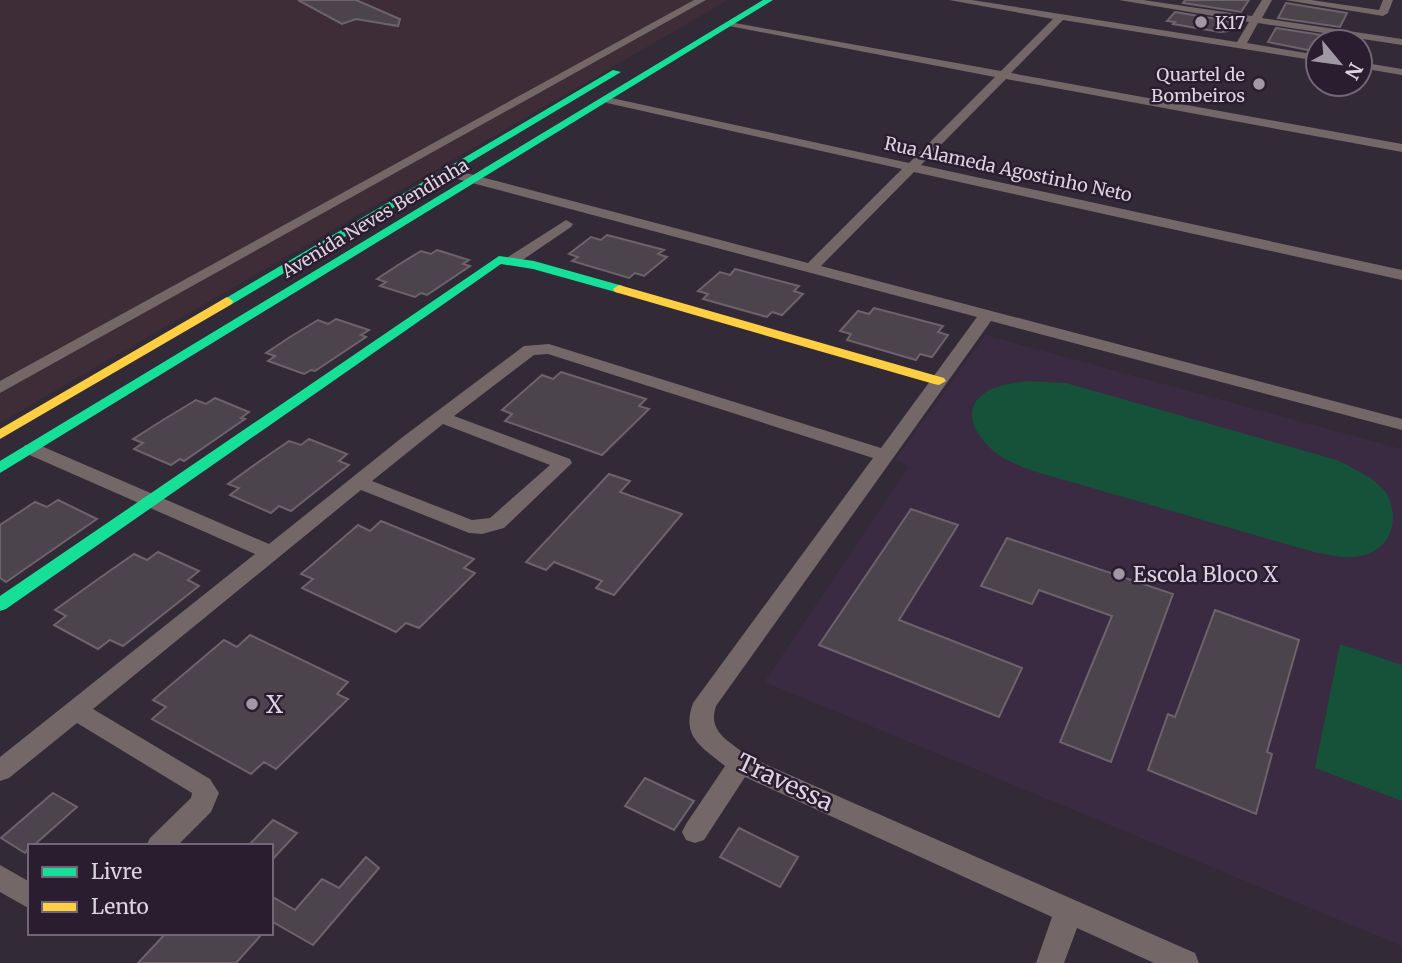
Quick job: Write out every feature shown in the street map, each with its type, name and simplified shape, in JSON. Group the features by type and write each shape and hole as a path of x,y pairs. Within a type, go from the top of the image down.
{"street":[{"path":"0,388 701,0"},
{"path":"684,32 740,0"},
{"name":"Avenida Neves Bendinha","path":"0,468 769,0"},
{"path":"954,0 1304,56"},
{"path":"1124,0 1144,8 1254,20 1369,42 1402,42"},
{"path":"1240,46 1267,0"},
{"path":"1290,0 1383,13 1388,0"},
{"path":"811,268 1061,18"},
{"path":"729,25 1402,148"},
{"name":"Avenida Neves Bendinha","path":"0,435 626,66"},
{"path":"1374,67 1402,72"},
{"name":"Rua Alameda Agostinho Neto","path":"607,100 1402,275"},
{"path":"447,172 1402,425"},
{"path":"513,260 566,224"},
{"path":"0,605 491,263 513,260 939,382"},
{"name":"Travessa","path":"987,315 705,703 700,718 703,733 740,764 1185,963"},
{"path":"0,771 522,353 538,348 884,455"},
{"path":"360,483 469,526 482,527 496,523 563,463 441,417"},
{"path":"32,449 271,553"},
{"path":"75,710 201,786 206,793 202,804 161,844"},
{"path":"695,832 740,764"},
{"path":"0,877 28,896"},
{"path":"1050,963 1069,910"}],"shaded area":[{"path":"0,0 728,0 0,423"},
{"name":"Escola Bloco X","path":"985,335 1402,449 1402,946 764,682 909,466 895,460"}],"green space":[{"path":"1027,381 1066,383 1337,460 1371,479 1387,494 1393,516 1389,536 1375,551 1364,555 1343,557 1314,552 1033,471 1014,463 996,453 983,440 974,425 973,408 987,391"},
{"path":"1340,644 1402,665 1402,801 1315,768"}],"building":[{"path":"298,0 356,0 400,19 398,26 356,19 342,24"},
{"path":"1185,0 1249,0 1241,12 1183,3"},
{"path":"1286,3 1347,13 1340,27 1278,18"},
{"name":"K17","path":"1175,12 1235,22 1229,31 1220,32 1167,21"},
{"path":"1276,28 1304,32 1304,49 1268,42"},
{"path":"607,235 664,250 658,254 667,257 644,276 635,273 629,278 572,261 578,257 569,254 591,237 601,240"},
{"path":"437,250 469,260 463,264 470,266 427,295 421,293 415,297 380,286 386,282 377,279 398,265 421,251 431,254"},
{"path":"735,269 799,286 794,291 803,294 782,315 772,312 767,317 703,299 708,294 698,291 720,272 730,275"},
{"path":"874,308 943,326 938,332 948,335 932,357 920,354 916,360 847,340 851,334 840,331 858,311 869,314"},
{"path":"336,319 369,330 361,335 366,337 315,371 304,374 268,361 275,356 266,353 290,337 318,320 328,324"},
{"path":"561,372 646,399 639,406 649,409 602,455 505,421 512,414 502,410 542,375 553,379"},
{"path":"215,398 249,412 241,418 245,419 184,461 180,459 171,465 134,449 143,443 133,439 163,420 196,400 206,404"},
{"path":"309,439 347,454 339,461 349,465 291,511 279,506 271,513 230,495 239,488 228,484 257,463 289,441 301,445"},
{"path":"609,474 630,481 620,492 682,514 614,595 596,588 602,581 554,562 546,570 526,562"},
{"path":"58,500 97,519 6,582 0,578 0,525 35,502 47,507"},
{"path":"911,509 958,525 899,620 1022,668 999,717 819,645"},
{"path":"381,521 474,559 464,568 475,573 419,628 406,623 396,632 302,588 313,579 301,574 358,525 370,531"},
{"path":"1007,538 1173,594 1111,762 1060,742 1112,616 1039,590 1032,604 981,586"},
{"path":"158,552 199,571 188,580 199,586 123,646 110,640 98,649 54,625 66,616 55,610 94,582 134,554 147,560"},
{"path":"1215,610 1299,640 1267,752 1272,754 1256,814 1148,770 1168,714 1175,717"},
{"name":"X","path":"250,635 348,682 337,694 348,699 276,769 264,762 251,774 152,719 166,707 153,700 224,640 237,647"},
{"path":"645,778 694,801 674,830 625,806"},
{"path":"53,793 77,807 35,844 28,844 25,853 1,838"},
{"path":"273,820 297,833 273,859 273,844 250,844"},
{"path":"739,828 798,857 780,887 720,857"},
{"path":"366,857 379,868 313,945 273,922 273,897 295,910 322,879 339,888"},
{"path":"164,935 261,935 236,963 138,963"}],"traffic: fast":[{"path":"0,468 769,0"},
{"path":"227,301 616,72"},
{"path":"0,605 499,260 534,265 619,289"}],"traffic: slow":[{"path":"619,289 939,381"},
{"path":"0,435 227,301"}],"place":[{"name":"K17","path":"1201,22"},
{"name":"Quartel de Bombeiros","path":"1259,84"},
{"name":"Escola Bloco X","path":"1119,574"},
{"name":"X","path":"252,704"}]}
